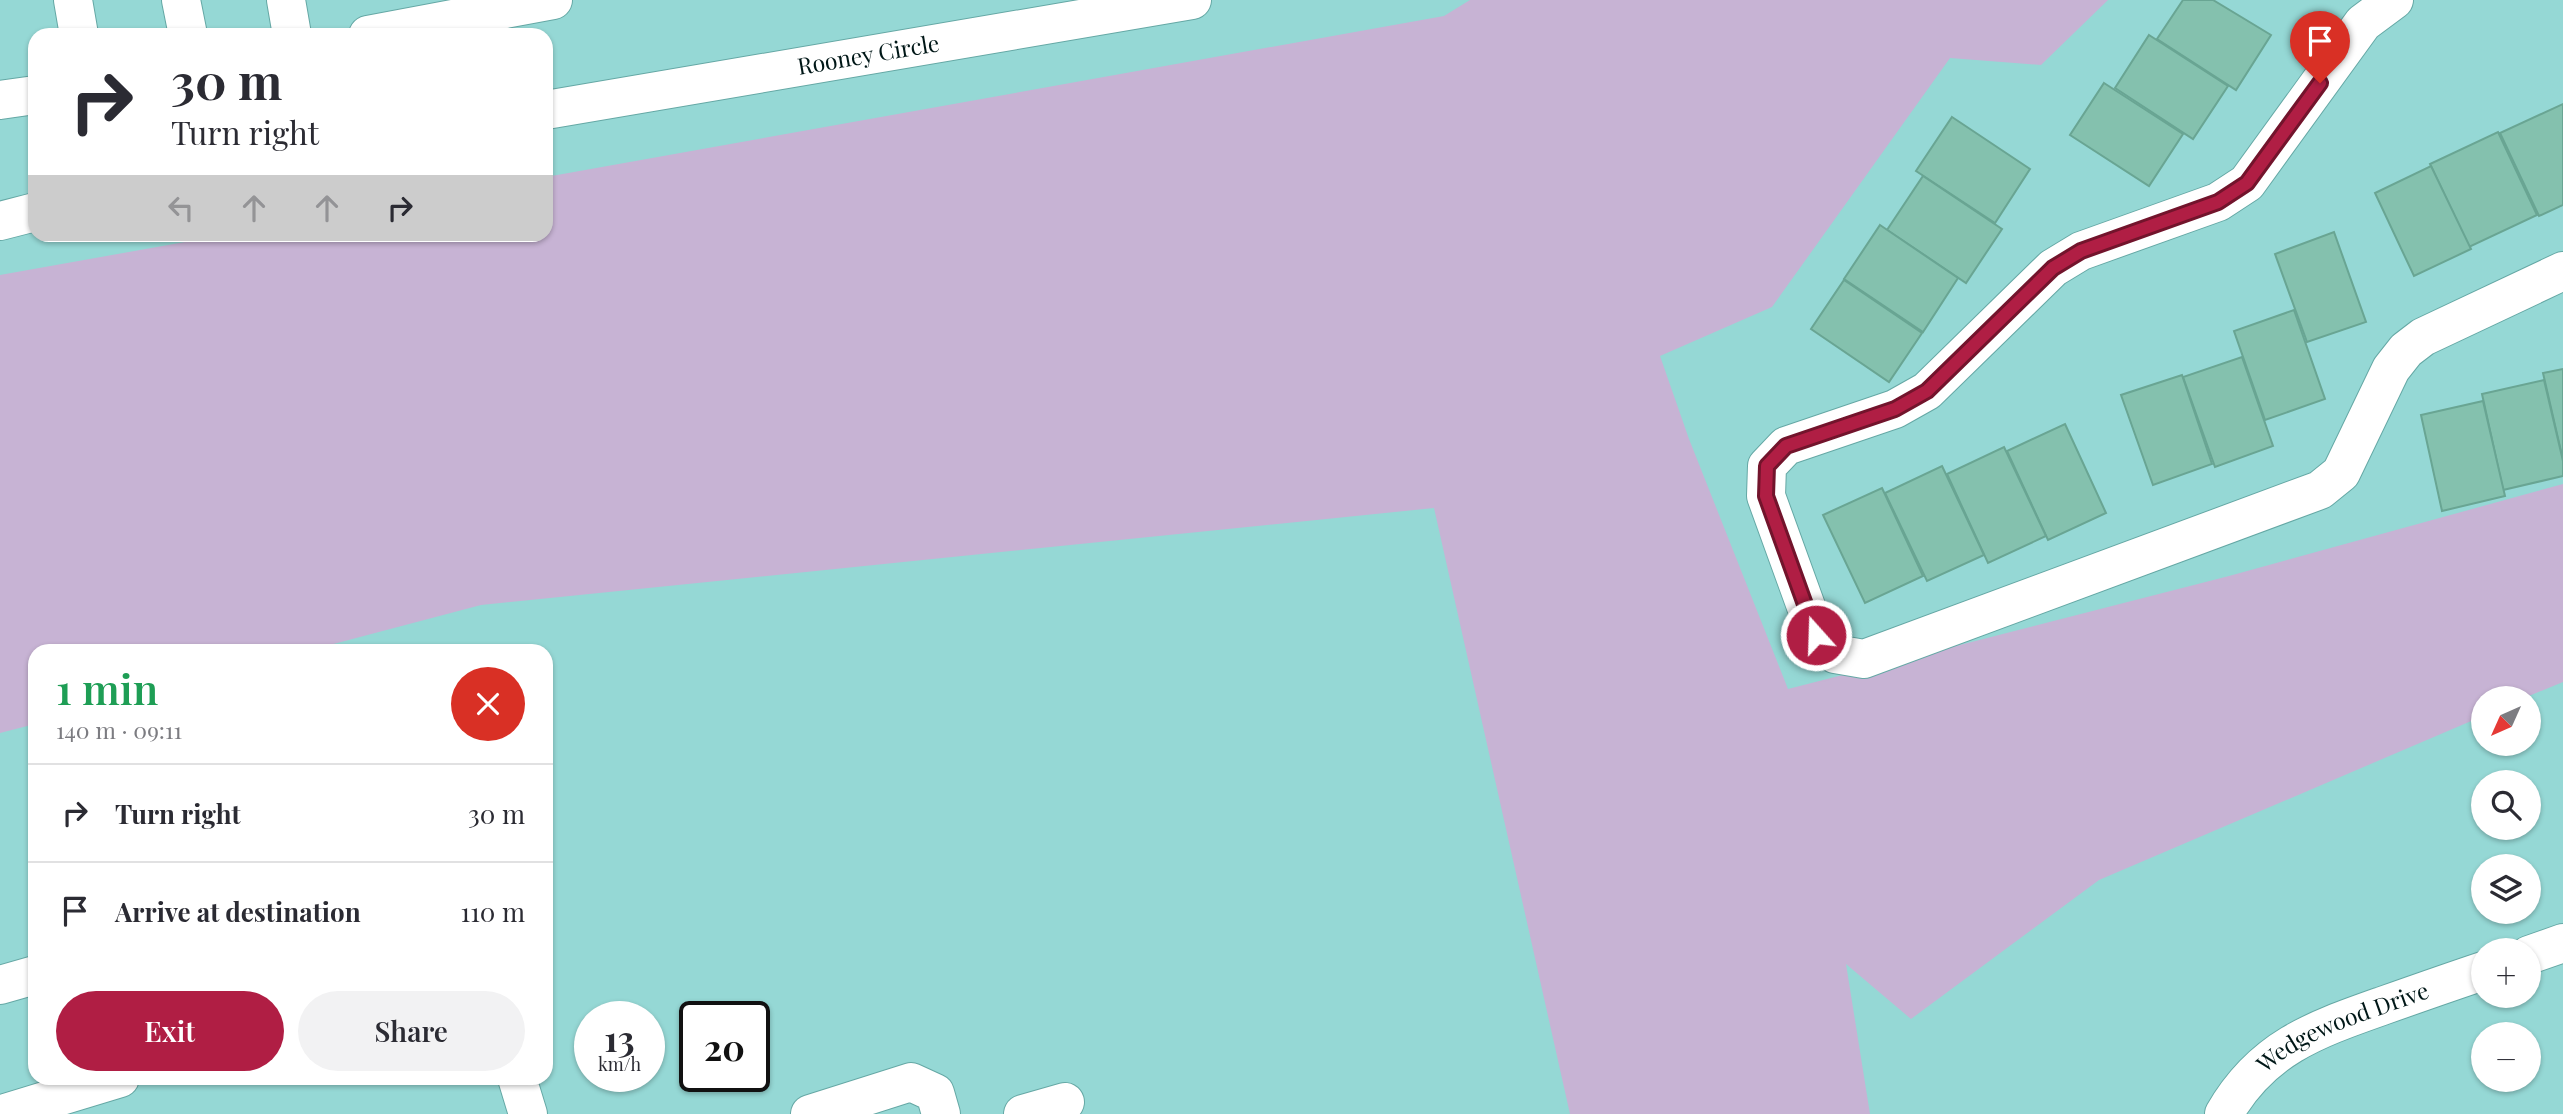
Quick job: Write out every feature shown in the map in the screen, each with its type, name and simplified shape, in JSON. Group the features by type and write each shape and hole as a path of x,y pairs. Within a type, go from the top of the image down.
{"street":[{"path":"73,0 78,28"},
{"path":"181,0 187,28"},
{"path":"286,0 291,28"},
{"path":"405,28 553,0"},
{"name":"Rooney Circle","path":"553,109 1178,1"},
{"path":"2390,3 2363,23 2247,183 2218,202 2081,251 2053,268 1927,391 1895,409 1786,446 1767,466 1766,496 1816,635 1835,654 1864,659 2320,490 2341,473 2391,369 2406,350 2423,337 2563,271"},
{"path":"0,100 28,96"},
{"path":"0,221 28,214"},
{"path":"2541,951 2563,943"},
{"name":"Wedgewood Drive","path":"2224,1114 2235,1095 2263,1064 2297,1040 2334,1023 2471,975"},
{"path":"0,985 28,977"},
{"path":"810,1114 911,1082 935,1093 941,1114"},
{"path":"2,1114 97,1085"},
{"path":"519,1085 528,1114"},
{"path":"1023,1114 1065,1102"}],"shaded area":[{"path":"1470,0 2108,0 2041,65 1950,58 1772,307 1660,356 1689,439 1788,689 2229,576 2563,484 2563,682 2541,691 2541,686 2471,686 2471,721 2099,880 1911,1019 1846,964 1870,1114 1570,1114 1434,508 481,605 333,644 28,644 28,726 0,733 0,275 185,242 553,242 553,176 1444,16"}],"building":[{"path":"2183,0 2213,0 2271,35 2236,90 2157,39"},
{"path":"2149,35 2228,86 2193,139 2115,88"},
{"path":"2104,83 2183,134 2149,186 2070,135"},
{"path":"2563,104 2563,205 2539,216 2500,133"},
{"path":"1952,117 2030,169 1995,223 1916,171"},
{"path":"2498,132 2537,215 2469,247 2430,164"},
{"path":"2431,166 2471,249 2414,276 2375,193"},
{"path":"1923,176 2002,229 1966,283 1887,230"},
{"path":"1880,225 1958,278 1923,332 1844,279"},
{"path":"2334,232 2366,322 2307,342 2275,254"},
{"path":"1844,280 1922,333 1889,382 1811,329"},
{"path":"2294,310 2325,399 2265,420 2234,331"},
{"path":"2242,357 2273,446 2215,467 2183,377"},
{"path":"2563,369 2563,460 2543,373"},
{"path":"2182,375 2212,464 2153,485 2121,395"},
{"path":"2544,380 2563,461 2563,476 2503,490 2482,394"},
{"path":"2483,401 2505,496 2442,511 2421,415"},
{"path":"2065,424 2106,513 2048,540 2007,451"},
{"path":"2004,447 2046,536 1988,563 1947,474"},
{"path":"1942,466 1984,555 1927,581 1885,493"},
{"path":"1882,488 1923,576 1865,603 1823,515"}],"route":[{"path":"1816,635 1766,496 1767,466 1786,446 1895,409 1927,391 2053,268 2081,251 2218,202 2247,183 2320,83"}]}
